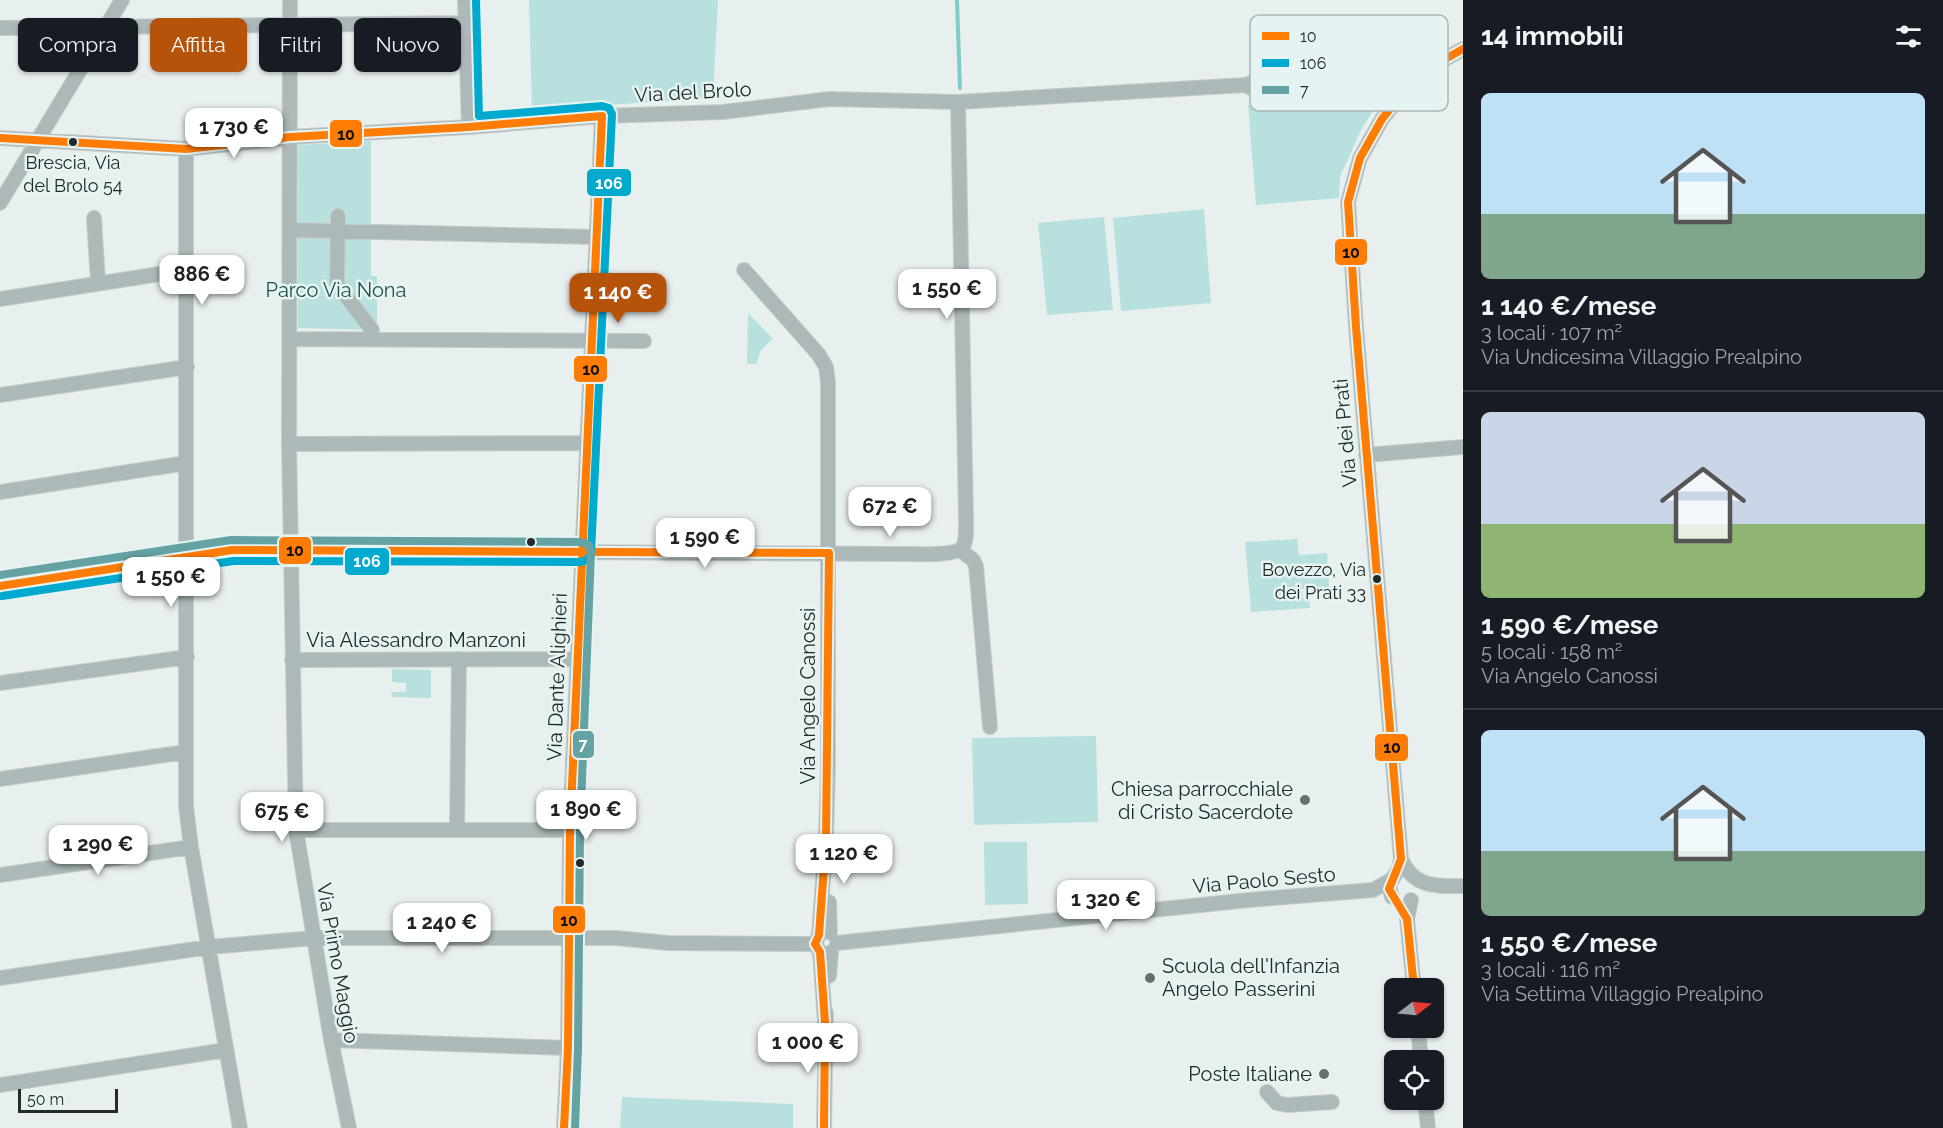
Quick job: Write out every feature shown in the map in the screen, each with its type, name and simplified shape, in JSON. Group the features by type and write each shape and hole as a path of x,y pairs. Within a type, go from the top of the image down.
{"street":[{"path":"111,18 122,0"},
{"name":"Via Primo Maggio","path":"290,0 290,18"},
{"path":"465,0 469,127"},
{"path":"342,24 466,23"},
{"path":"138,26 259,25"},
{"path":"0,28 18,28"},
{"name":"Via dei Prati","path":"1448,57 1463,49"},
{"path":"0,203 79,72"},
{"name":"Via Primo Maggio","path":"290,72 289,444 296,830 349,1128"},
{"name":"Via del Brolo","path":"0,138 186,149 290,137 469,127 602,116 723,112 829,99 958,102 1245,85 1250,87"},
{"path":"956,551 963,545 966,519 958,102"},
{"name":"Via dei Prati","path":"1389,111 1371,135 1360,158 1348,202 1366,455 1402,877"},
{"name":"Via Dante Alighieri","path":"564,1128 568,1048 570,830 602,116"},
{"path":"186,149 185,270 188,367 186,806 240,1128"},
{"path":"338,216 337,284 372,330"},
{"path":"94,218 98,282"},
{"path":"290,230 596,237"},
{"path":"0,299 185,270"},
{"name":"Via Angelo Canossi","path":"744,270 819,355 826,367 828,383 829,553 824,1128"},
{"path":"290,339 644,341"},
{"path":"0,395 188,367"},
{"path":"289,444 586,443"},
{"path":"1366,455 1463,447"},
{"path":"0,492 186,463"},
{"path":"0,586 232,550 829,553 956,551 973,560 976,566 990,727"},
{"path":"0,683 187,657"},
{"path":"457,830 459,659"},
{"name":"Via Alessandro Manzoni","path":"292,660 577,659"},
{"path":"0,779 186,752"},
{"path":"296,830 570,830"},
{"path":"0,875 191,846"},
{"path":"1402,877 1438,886 1463,886"},
{"name":"Via dei Prati","path":"1402,877 1389,889 1404,899 1413,978"},
{"name":"Via dei Prati","path":"1402,877 1418,886 1404,899"},
{"name":"Via Paolo Sesto","path":"0,978 209,947 314,938 616,938 668,943 825,943 1227,902 1372,890 1402,877"},
{"path":"1404,899 1438,886"},
{"name":"Via Paolo Sesto","path":"1372,890 1404,899"},
{"path":"332,1040 568,1048"},
{"path":"0,1085 226,1050"},
{"path":"1268,1092 1277,1103 1287,1105 1332,1102"},
{"path":"1426,1110 1428,1128"}],"green space":[{"path":"529,0 718,0 713,98 532,110"},
{"path":"1248,105 1250,105 1250,111 1373,111 1362,128 1340,177 1339,198 1256,205"},
{"name":"Parco Via Nona","path":"371,141 371,276 377,276 377,330 298,328 298,145"},
{"path":"1204,209 1211,303 1121,311 1113,218"},
{"path":"1104,217 1113,310 1047,315 1038,223"},
{"path":"748,313 773,339 761,350 756,364 747,364"},
{"path":"1297,539 1299,555 1327,553 1329,587 1302,589 1303,599 1309,599 1310,608 1251,612 1245,542"},
{"path":"392,669 431,670 431,698 392,697 391,692 406,692 406,683 392,682"},
{"path":"1096,736 1098,822 974,825 972,738"},
{"path":"984,842 1027,842 1028,904 985,905"},
{"path":"622,1097 793,1104 793,1128 620,1128"}],"waterway":[{"path":"957,0 960,88"}],"transit line":[{"name":"106","path":"2,596 233,561 581,562 589,559 612,114 609,108 602,106 479,116 476,0"},
{"name":"10","path":"1448,57 1463,49"},
{"name":"10","path":"1388,111 1360,158 1348,202 1356,327 1401,859 1389,889 1407,919 1413,978"},
{"name":"10","path":"0,138 186,149 290,137 469,127 602,116"},
{"name":"10","path":"564,1128 568,1048 570,830 602,116"},
{"name":"7","path":"0,575 231,540 581,542 589,545 591,552 580,830 575,1128"},
{"name":"10","path":"0,586 232,550 829,553"},
{"name":"10","path":"824,1128 825,1022 820,952 815,944 819,935 826,839 829,553"}],"place":[{"name":"Brescia, Via del Brolo 54","path":"73,142"},
{"name":"Bovezzo, Via dei Prati 33","path":"1377,579"},
{"name":"Chiesa parrocchiale di Cristo Sacerdote","path":"1305,800"},
{"name":"Scuola dell'Infanzia Angelo Passerini","path":"1150,978"},
{"name":"Poste Italiane","path":"1324,1074"}]}
